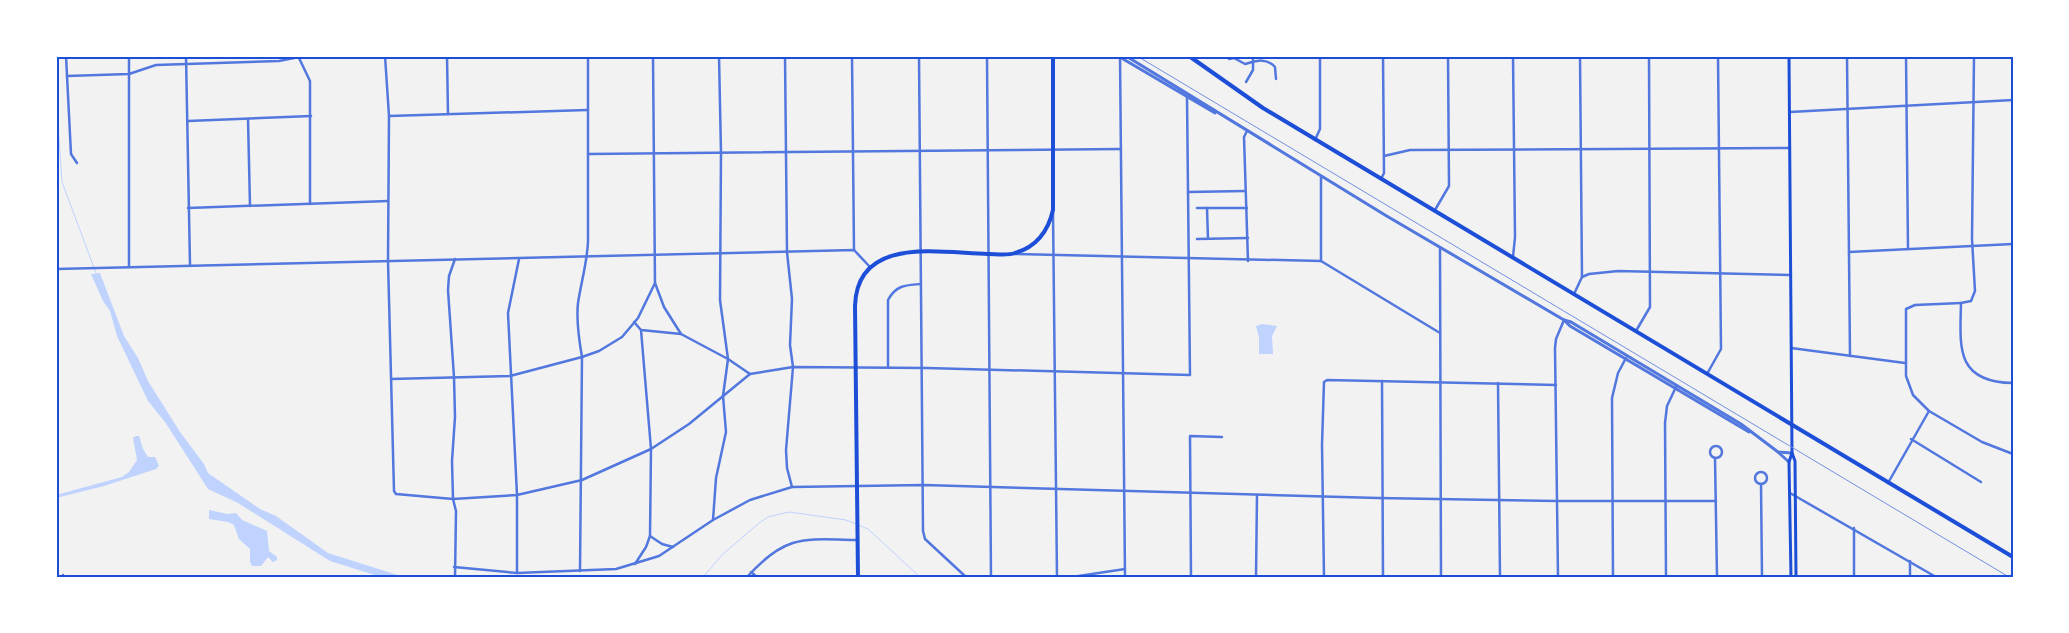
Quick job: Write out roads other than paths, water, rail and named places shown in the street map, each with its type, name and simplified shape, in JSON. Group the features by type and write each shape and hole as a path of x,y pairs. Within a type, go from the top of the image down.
{"main road":[{"path":"858,577 855,300 857,287 870,267 892,254 921,252 1013,254 1029,247 1041,238 1051,221 1053,210 1053,56"},
{"path":"1189,56 1253,102 2013,557"},
{"path":"1789,56 1792,453 1794,461 1796,577"},
{"path":"1791,577 1789,462 1792,453"}],"street":[{"path":"66,56 71,154 77,163"},
{"path":"129,56 129,267"},
{"path":"186,56 190,265"},
{"path":"241,56 241,62"},
{"path":"385,56 389,116 388,261 394,491 396,494 453,499 517,495 582,480 651,449 689,424 750,374 793,367 888,367 1190,375 1187,92"},
{"path":"447,56 448,114"},
{"path":"521,56 542,56"},
{"path":"580,572 582,357 578,336 578,306 587,256 588,56"},
{"path":"653,56 655,154 654,255 656,283 664,307 681,334"},
{"path":"713,520 716,478 726,432 723,396 728,359 720,300 721,153 719,56"},
{"path":"785,56 787,252 792,299 790,345 793,367 786,450 787,468 792,487"},
{"path":"852,56 854,250 870,267"},
{"path":"919,56 923,531 925,539 966,577"},
{"path":"987,56 992,577"},
{"path":"1126,56 1321,176 1564,320 1571,322 1626,358 1741,424 1789,462"},
{"path":"1246,82 1253,70 1252,56"},
{"path":"1316,140 1320,129 1320,56"},
{"path":"1381,179 1384,173 1383,56"},
{"path":"1435,210 1449,186 1448,56"},
{"path":"1513,56 1515,238 1513,257"},
{"path":"1574,294 1582,277 1580,56"},
{"path":"1636,332 1650,307 1649,56"},
{"path":"1707,374 1721,349 1718,56"},
{"path":"1847,56 1850,356"},
{"path":"1906,56 1908,249"},
{"path":"1974,56 1973,246 1975,291 1971,300 1961,303 1915,305 1908,308 1905,315 1906,376 1913,395 1929,411 1982,442 2013,454"},
{"path":"67,76 129,74 156,65 279,61 299,57 310,81 310,204"},
{"path":"1119,57 1209,111 1218,114"},
{"path":"1119,57 1125,577"},
{"path":"1229,59 1234,58 1245,64 1263,60 1274,64 1276,79"},
{"path":"1790,112 2013,100"},
{"path":"389,116 587,110"},
{"path":"188,121 311,116"},
{"path":"248,119 250,206"},
{"path":"1248,131 1244,137 1248,261"},
{"path":"1384,156 1406,150 1790,148"},
{"path":"589,154 1121,149"},
{"path":"1321,176 1321,261"},
{"path":"1188,192 1245,191"},
{"path":"188,208 388,201"},
{"path":"1197,208 1247,208"},
{"path":"1207,208 1208,239"},
{"path":"1053,210 1057,577"},
{"path":"1197,239 1248,238"},
{"path":"1849,252 2013,244"},
{"path":"1440,246 1441,577"},
{"path":"56,269 854,250"},
{"path":"1013,254 1248,261 1321,261 1440,333"},
{"path":"455,259 449,276 448,290 455,417 452,461 456,529 455,577"},
{"path":"517,574 517,495 508,313 518,259"},
{"path":"1582,277 1589,274 1612,271 1791,275"},
{"path":"391,379 510,376 600,351 622,337 646,304 656,283"},
{"path":"888,367 888,300 892,292 899,287 921,284"},
{"path":"1961,303 1960,338 1963,360 1978,376 1995,382 2013,383"},
{"path":"1558,577 1556,339 1564,320"},
{"path":"634,322 641,330 651,449 650,536 646,547 635,564"},
{"path":"641,330 681,334 728,359 750,374"},
{"path":"1791,348 1905,362"},
{"path":"1613,577 1612,398 1618,373 1626,358"},
{"path":"1324,577 1322,445 1324,382 1327,380 1556,384"},
{"path":"1382,381 1383,577"},
{"path":"1498,383 1500,577"},
{"path":"1666,577 1664,501 1666,413 1669,400 1676,387"},
{"path":"1888,483 1911,439 1929,411"},
{"path":"1191,577 1190,436 1222,437"},
{"path":"1911,439 1981,482"},
{"path":"1715,458 1719,457 1722,452 1716,446 1712,447 1710,452 1712,457 1715,458 1716,577"},
{"path":"1778,452 1792,453"},
{"path":"1764,472 1767,477 1766,481 1761,484 1756,482 1755,475 1764,472"},
{"path":"1761,484 1762,577"},
{"path":"454,567 517,574 616,569 659,556 713,520 750,500 792,487 924,485 1324,497 1558,501 1716,501"},
{"path":"1790,493 1854,528 1936,577"},
{"path":"1256,495 1256,577"},
{"path":"1854,528 1854,577"},
{"path":"650,536 662,544 674,547"},
{"path":"746,577 773,551 791,543 812,539 858,540"},
{"path":"1910,561 1910,577"},
{"path":"1072,577 1125,570"},
{"path":"751,572 757,577"}],"water":[{"path":"100,273 124,336 138,358 148,381 180,432 204,464 208,473 260,509 276,516 328,553 404,577 381,577 330,561 238,503 208,489 165,422 148,401 117,336 110,311 103,301 91,274"},
{"path":"1262,324 1277,326 1272,336 1273,354 1259,354 1259,337 1256,326"},
{"path":"139,436 148,457 155,457 159,466 156,469 104,486 56,498 56,495 122,477 129,472 137,460 133,438"},
{"path":"209,510 228,514 236,513 242,520 267,531 269,551 277,557 277,560 273,562 268,557 261,566 252,566 250,562 250,549 239,539 234,525 228,522 209,519"}],"waterway":[{"path":"56,95 62,182 96,273"},
{"path":"703,577 722,555 759,523 768,517 789,512 846,520 868,529 920,577"}],"railway":[{"path":"1137,56 2009,577"}]}
